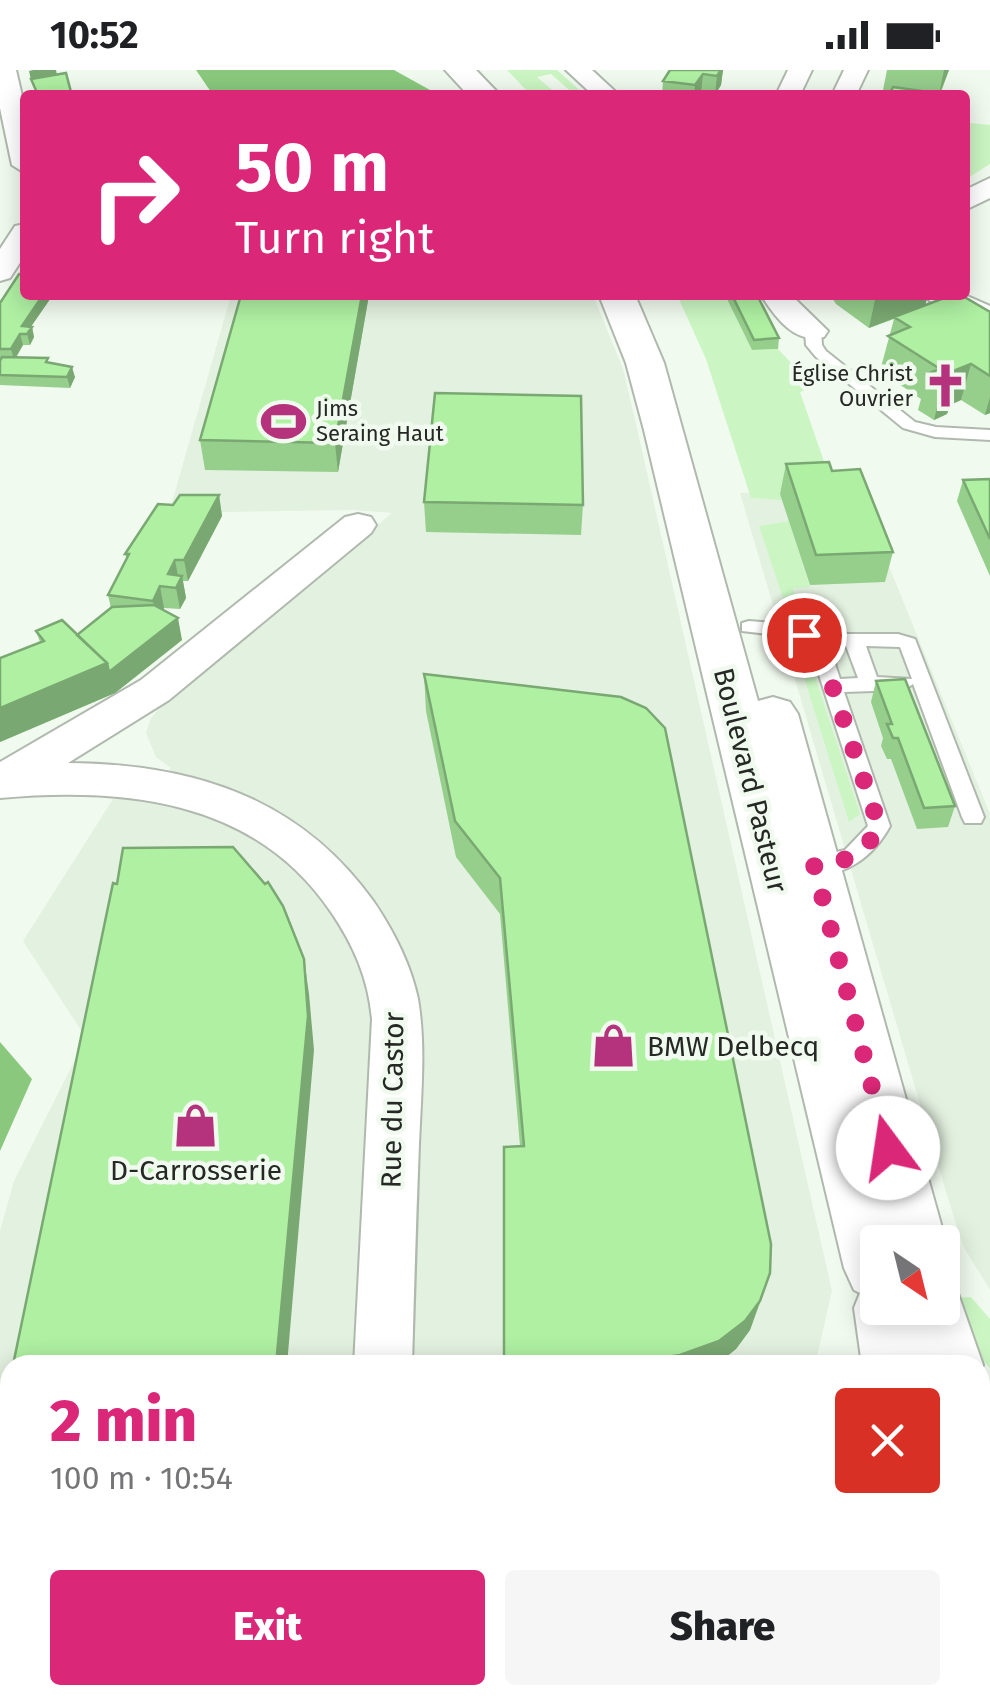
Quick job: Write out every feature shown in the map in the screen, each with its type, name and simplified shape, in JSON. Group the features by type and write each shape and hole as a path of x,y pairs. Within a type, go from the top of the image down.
{"street":[{"path":"4,70 20,142"},
{"path":"459,70 480,90"},
{"path":"484,70 504,90"},
{"path":"582,74 619,70"},
{"path":"582,74 602,90"},
{"path":"0,272 20,240"},
{"name":"Boulevard Pasteur","path":"619,300 644,363 664,430 867,1225"},
{"name":"Boulevard Pasteur","path":"646,300 672,356 749,627 909,1225"},
{"path":"779,300 788,313 813,332"},
{"path":"951,300 990,317"},
{"path":"78,762 120,709 155,690 358,525"},
{"path":"143,768 130,740 155,690"},
{"name":"Rue du Castor","path":"0,782 78,762 143,768 246,810 294,840 345,890 378,949 394,999 396,1076 383,1355"},
{"path":"892,1325 896,1355"},
{"path":"936,1325 945,1355"}],"lane":[{"path":"813,332 814,346 821,354 909,425 935,432 990,436"},
{"path":"749,627 786,630 817,640 904,640 973,817"},
{"path":"814,865 838,865 866,847 879,826 817,640"},
{"path":"854,641 870,685"},
{"path":"832,686 922,682"}],"shaded area":[{"path":"230,300 595,300 623,369 832,1291 817,1355 0,1355 0,1231 14,1181 86,1038 23,941 113,799 150,802 171,768 156,757 146,733 151,718 165,702 392,513 169,513"},
{"path":"857,488 990,814 990,1290 963,1246 960,1225 956,1225 946,1192 740,493"}],"green space":[{"path":"196,70 394,70 430,90 210,90"},
{"path":"507,70 557,70 579,90 569,90 551,74 537,77 552,90 526,90"},
{"path":"970,124 990,125 990,164 970,177"},
{"path":"679,300 727,300 752,350 778,349 795,367 829,366 842,375 800,392 828,473 781,494 782,500 751,498 706,359"},
{"path":"789,521 810,587 793,588 797,603 787,610 759,526"},
{"path":"793,642 806,649 860,814 849,822"},
{"path":"0,1042 32,1079 0,1151"},
{"path":"971,1297 990,1319 990,1355 978,1355 960,1317 960,1298"}],"building":[{"path":"670,70 721,70 717,76 703,74 695,85 663,81"},
{"path":"66,73 70,90 36,90 31,79"},
{"path":"19,274 20,300 40,300 22,326 32,327 27,334 20,334 11,349 0,349 0,303"},
{"path":"240,300 361,300 335,443 200,440"},
{"path":"734,300 760,300 779,338 754,340"},
{"path":"939,300 970,300 990,312 990,376 971,364 948,373 957,379 943,384 927,374 940,369 888,336 910,327 894,317"},
{"path":"2,357 48,358 46,362 72,367 67,377 0,375"},
{"path":"435,393 581,396 583,505 424,502"},
{"path":"829,462 832,471 860,469 893,552 816,555 786,464"},
{"path":"990,479 990,539 963,480"},
{"path":"180,495 219,495 184,560 175,560 168,574 182,576 176,588 160,586 153,601 108,595 129,554 125,554 158,504 173,505"},
{"path":"154,605 178,618 109,672 107,663 77,635 112,607"},
{"path":"62,620 107,663 0,708 0,658 44,641 36,631"},
{"name":"BMW Delbecq","path":"424,674 621,697 646,708 665,728 771,1244 770,1273 760,1301 745,1321 719,1341 680,1355 504,1355 504,1147 524,1146 500,878 455,821"},
{"path":"905,679 955,806 924,808 898,738 893,738 887,724 892,724 876,681"},
{"name":"D-Carrosserie","path":"233,847 265,884 268,882 283,906 304,959 308,1016 277,1355 15,1355 123,848"}],"place":[{"name":"Église Christ Ouvrier","path":"946,386"},
{"name":"Jims Seraing Haut","path":"283,421"},
{"name":"BMW Delbecq","path":"614,1046"},
{"name":"D-Carrosserie","path":"196,1125"}],"route":[{"path":"804,635 817,640 879,826 866,847 838,865 814,865 888,1148"}]}
